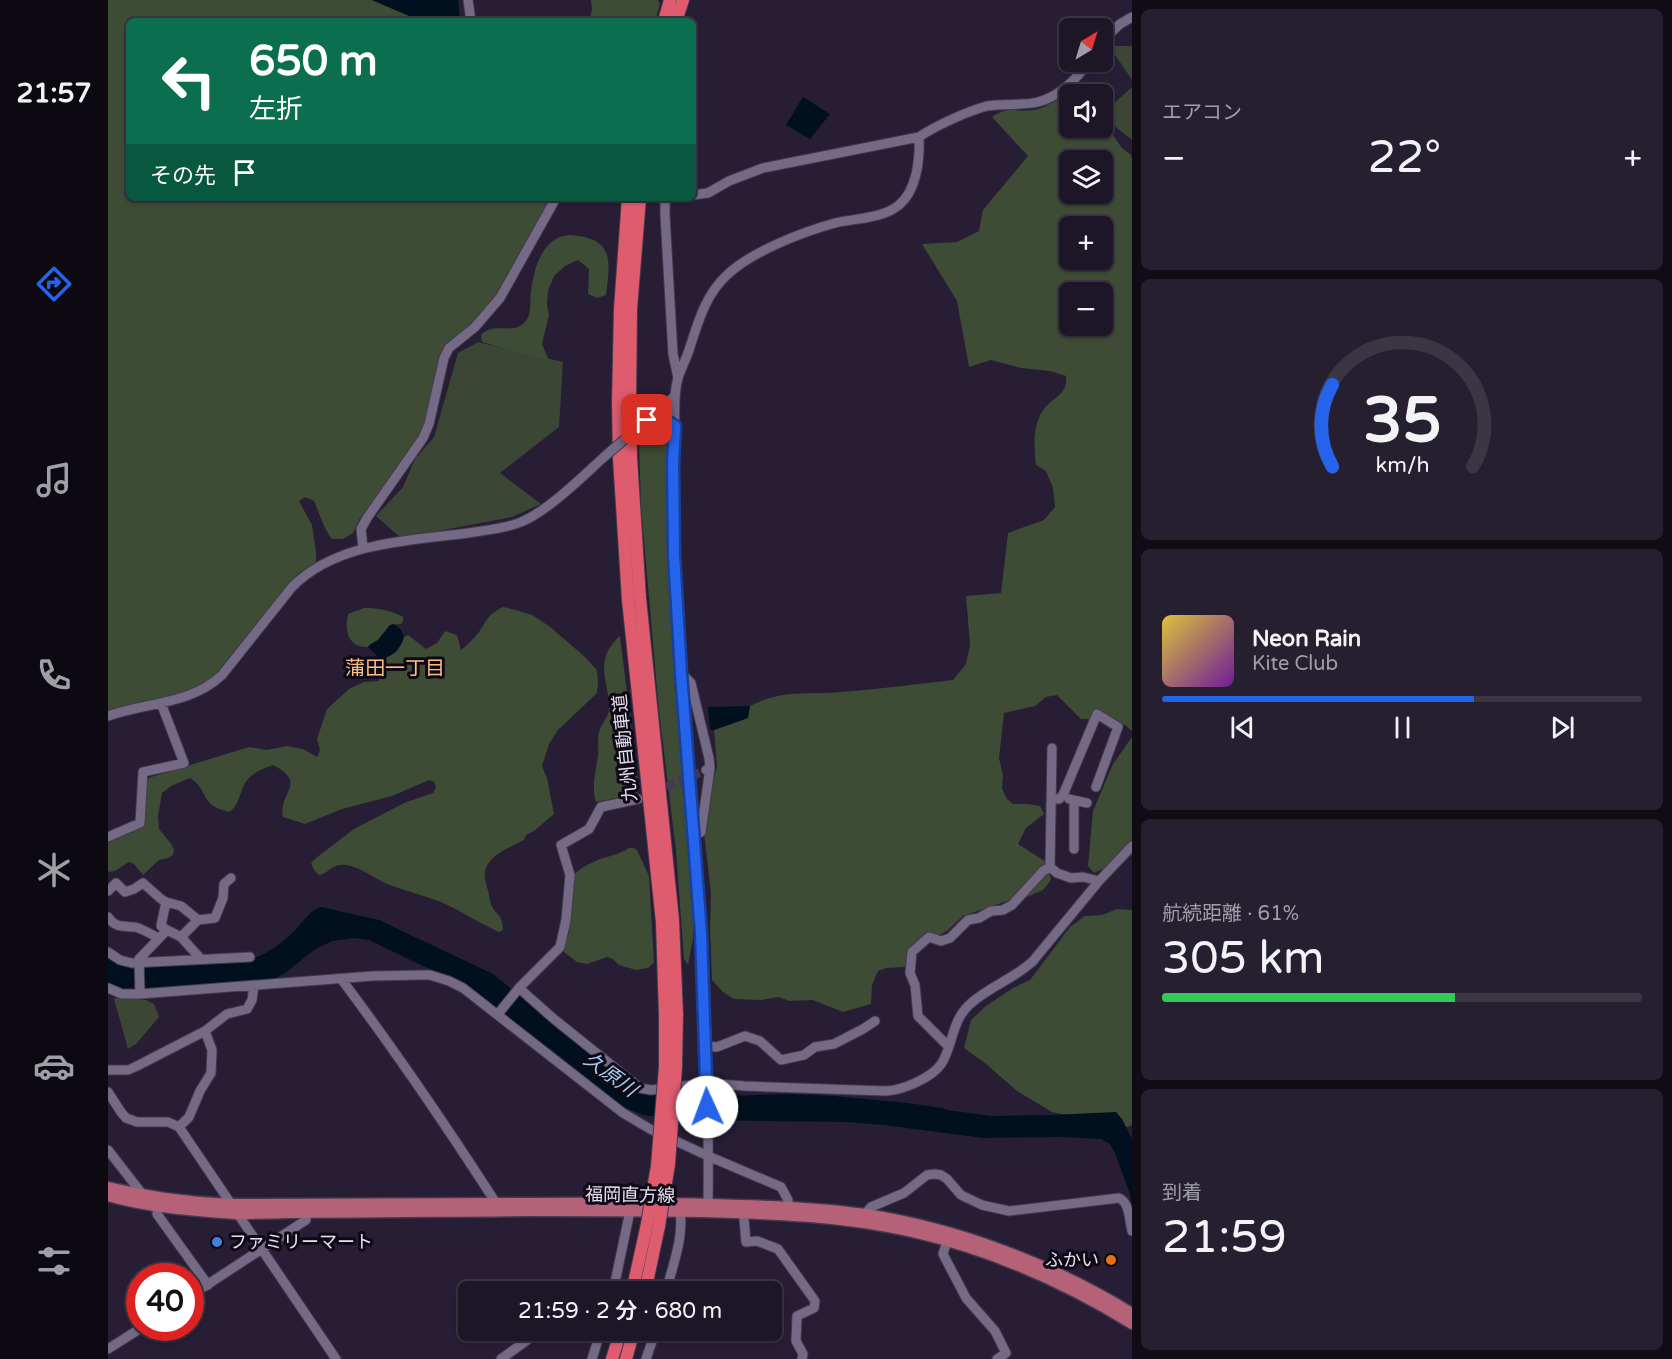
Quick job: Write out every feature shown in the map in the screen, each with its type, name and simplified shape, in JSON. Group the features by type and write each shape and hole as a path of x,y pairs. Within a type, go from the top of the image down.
{"highway":[{"path":"665,18 670,0"},
{"path":"677,18 683,0"},
{"name":"九州自動車道","path":"628,201 620,309 619,458 628,600 662,922 664,1006 673,1125 669,1164 635,1281"},
{"name":"九州自動車道","path":"640,201 631,309 631,458 640,598 673,920 677,1014 670,1067"},
{"name":"九州自動車道","path":"646,1281 653,1225"},
{"path":"612,1359 618,1341"},
{"path":"626,1359 631,1341"}],"main road":[{"name":"福岡直方線","path":"108,1187 143,1195 234,1209 306,1213 680,1212 708,1208"},
{"name":"福岡直方線","path":"108,1196 178,1210 632,1202 743,1209 842,1220 947,1241 1020,1266 1093,1301 1132,1324"},
{"name":"福岡直方線","path":"743,1209 788,1206 865,1214 938,1230 999,1249 1072,1281 1132,1313"}],"street":[{"path":"468,0 471,18"},
{"path":"1113,31 1132,17"},
{"path":"696,195 708,193 729,181 763,168 919,137 930,130 988,106 1045,100 1072,83 1080,72"},
{"path":"708,1208 707,1083 701,933 674,555 673,463 675,396 678,378 705,304 715,287 740,263 786,240 836,222 855,220 897,207 910,192 914,180 920,148 919,137"},
{"path":"363,548 361,529 423,438 429,424 444,358 449,348 475,327 500,298 554,201"},
{"path":"665,201 673,354 678,378"},
{"path":"108,716 184,698 213,683 222,675 292,587 320,565 363,548 499,528 522,522 543,509 675,396"},
{"path":"650,418 661,417 675,426"},
{"path":"681,673 691,683 708,769 701,832 693,837"},
{"path":"108,837 140,823 143,772 184,763 161,703"},
{"path":"1056,798 1097,714 1118,727 1096,787"},
{"path":"1050,867 1056,798 1052,748"},
{"path":"1056,798 1087,802"},
{"path":"500,1012 519,988 560,947 570,875 561,845 589,829 601,807 638,799"},
{"path":"1074,800 1074,849"},
{"path":"519,988 640,1088 651,1090 707,1083 898,1090 923,1079 942,1063 960,1015 981,995 1028,966 1099,881 1132,846"},
{"path":"1050,867 1071,878 1083,877 1099,881"},
{"path":"948,1046 918,1016 915,985 910,973 912,952 929,937 941,941 950,938 968,920 1003,910 1012,905 1043,871 1050,867"},
{"path":"181,937 198,920 215,918 223,898 224,884 231,878"},
{"path":"108,891 116,883 125,891 134,889 143,883 161,899 181,906 198,920"},
{"path":"166,902 161,926 181,937 200,958"},
{"path":"108,917 110,921 122,928 137,928 158,938"},
{"path":"140,994 139,959 166,930"},
{"path":"108,952 120,960 132,963 249,957"},
{"path":"108,988 122,994 140,994 388,975 430,975 449,981 500,1012 623,1113 708,1156 781,1187 788,1200 788,1206"},
{"path":"342,980 444,1123 496,1203"},
{"path":"108,1070 128,1070 205,1031 227,1014 247,1009 252,1000 254,986"},
{"path":"706,1046 717,1047 745,1036 760,1041 781,1060 786,1060 804,1055 815,1047 834,1044 875,1021"},
{"path":"179,1127 189,1117 200,1091 211,1074 212,1050 205,1031"},
{"path":"108,1092 126,1118 137,1122 168,1122 179,1127 336,1359"},
{"path":"108,1150 143,1195"},
{"path":"865,1214 871,1207 904,1194 927,1175 935,1174 941,1175 962,1195 982,1204 1009,1211 1119,1198 1127,1205 1132,1231"},
{"path":"158,1207 157,1214 208,1285"},
{"path":"743,1209 746,1242 757,1241 778,1249 815,1301 814,1308 797,1316 796,1341 802,1359"},
{"path":"615,1281 630,1211"},
{"path":"669,1281 678,1243 680,1212"},
{"path":"204,1287 306,1220 306,1213"},
{"path":"947,1241 943,1254 966,1298 995,1331 1006,1353 997,1359"},
{"path":"108,1349 126,1338"},
{"path":"501,1359 526,1341"},
{"path":"592,1359 598,1341"},
{"path":"646,1359 652,1341"}],"green space":[{"path":"108,0 372,0 414,18 126,18 126,201 549,201 491,303 454,338 426,428 360,518 353,533 343,539 332,539 314,501 305,497 299,501 312,525 316,563 300,572 215,675 201,686 182,695 108,712"},
{"path":"591,0 658,0 660,4 656,18 590,18"},
{"path":"1113,46 1132,46 1132,80 1113,52"},
{"path":"1132,87 1132,140 1113,125 1113,104"},
{"path":"1059,98 1059,138 1113,138 1113,135 1122,148 1131,155 1132,160 1132,731 1096,710 1089,719 1081,719 1057,695 1046,697 1035,706 1004,713 999,758 1003,775 1002,789 1007,799 1013,804 1040,806 1044,814 1026,828 1018,844 1046,862 1051,880 1043,890 963,916 947,931 928,941 916,951 905,967 878,971 872,985 871,1004 843,1012 813,1000 789,1001 779,997 761,1000 734,999 723,992 712,980 711,893 702,816 717,767 714,730 747,718 750,706 773,697 953,680 966,664 970,645 966,596 1001,593 1008,533 1044,520 1055,507 1053,488 1046,471 1036,465 1035,436 1040,415 1063,391 1066,376 991,360 969,367 957,301 922,244 957,242 979,231 983,210 1028,156 992,117 1003,111 1028,111 1052,103"},
{"path":"570,235 594,240 606,252 609,270 606,295 597,298 588,294 589,269 578,260 565,266 554,276 548,291 549,315 542,344 549,361 482,342 481,335 487,330 516,328 527,320 530,312 533,277 541,255 550,243"},
{"path":"478,342 563,362 559,427 500,473 541,504 512,517 401,538 376,516 403,487 415,459 434,437 458,353"},
{"path":"660,423 669,428 667,527 693,900 693,939 688,965 684,959 676,851 659,711 641,507 639,441 650,427"},
{"path":"503,607 532,615 549,626 597,670 598,683 597,693 558,730 549,744 542,766 547,778 554,814 526,835 524,840 495,856 487,866 485,877 491,905 500,918 503,930 499,932 441,902 387,884 352,866 337,866 319,875 314,870 311,863 354,829 404,803 433,793 436,787 434,782 429,780 392,796 342,809 305,824 283,817 282,809 289,789 289,777 273,765 256,772 248,779 236,805 229,812 219,809 208,801 200,787 190,778 171,786 162,793 158,816 159,829 172,845 173,855 159,860 143,875 134,864 129,862 115,871 108,872 108,841 144,822 146,781 151,777 249,747 267,750 287,746 303,749 317,757 320,750 317,739 327,709 349,689 364,682 379,681 381,660 396,652 404,637 408,635 426,649 437,643 445,631 457,635 461,650 477,635 486,620"},
{"path":"364,608 389,611 403,617 403,621 401,624 390,625 378,640 368,647 361,647 349,637 347,620 348,614"},
{"path":"620,636 639,790 636,794 596,802 594,784 598,735 609,711 604,665 609,649"},
{"path":"1132,737 1132,855 1094,873 1088,866 1093,811 1113,764"},
{"path":"629,848 637,850 649,876 654,962 648,968 636,970 619,965 607,957 587,964 577,962 564,952 563,947 573,875 593,862"},
{"path":"1117,909 1132,910 1132,1125 1127,1127 1052,1112 1017,1091 964,1048 971,1020 986,1006 1030,980 1070,927 1085,916 1102,915"},
{"path":"118,997 146,1000 154,1004 159,1017 136,1044 128,1049 114,999"}],"water":[{"path":"372,0 458,0 460,18 414,18"},
{"path":"803,97 830,114 810,139 786,125"},
{"path":"394,624 401,630 404,637 396,652 381,660 368,647 378,640 390,625"},
{"path":"750,706 748,718 714,730 710,729 708,707"},
{"name":"久原川","path":"321,907 379,920 493,974 638,1091 650,1095 834,1096 908,1103 991,1116 1116,1112 1132,1139 1132,1210 1130,1194 1115,1153 1110,1144 1101,1139 983,1138 847,1122 694,1120 643,1115 619,1105 475,991 369,940 354,938 332,941 314,950 284,974 271,980 126,992 108,986 108,956 149,966 257,957 280,943 297,929 309,914"}],"tunnel":[{"path":"654,792 706,770"}],"place":[{"name":"ファミリーマート","path":"217,1242"},
{"name":"ふかい","path":"1111,1260"}],"district":[{"name":"蒲田一丁目","path":"395,669"}],"route":[{"path":"647,420 652,416 661,417 675,426 674,555 701,933 707,1107"}]}
